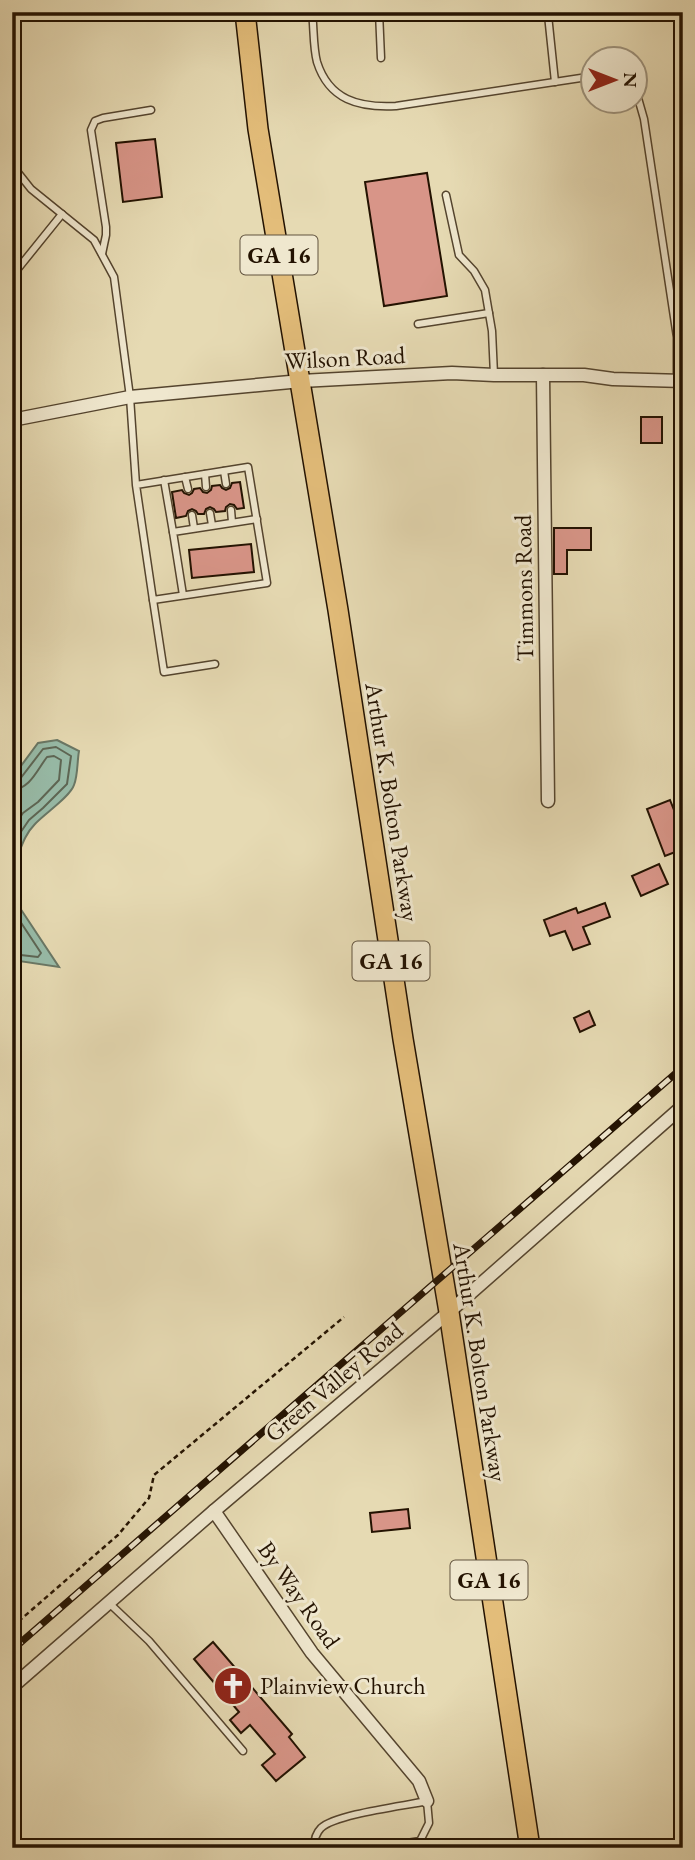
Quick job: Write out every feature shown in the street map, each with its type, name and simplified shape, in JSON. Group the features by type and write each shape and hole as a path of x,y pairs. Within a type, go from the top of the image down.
{"main road":[{"name":"Arthur K. Bolton Parkway","path":"245,12 258,129 338,610 405,1053 449,1312 530,1848"}],"street":[{"name":"Wilson Road","path":"12,420 130,397 300,381 452,373 680,380"},
{"name":"Timmons Road","path":"542,375 548,801"},
{"name":"Green Valley Road","path":"12,1688 683,1107"},
{"name":"By Way Road","path":"214,1511 312,1653 419,1781 427,1801"}],"lane":[{"path":"313,12 317,60 326,81 343,98 366,106 396,106 580,78"},
{"path":"381,58 379,15 548,15 555,82"},
{"path":"102,254 106,227 91,131 95,121 103,118 151,110"},
{"path":"643,116 677,337 680,380"},
{"path":"12,165 31,189 94,240 114,277 130,397 136,485 164,672 215,664"},
{"path":"446,195 458,255 474,271 485,290 492,331 494,375"},
{"path":"12,276 62,214"},
{"path":"418,324 489,313"},
{"path":"136,485 248,467 267,583 153,600"},
{"path":"224,471 226,484"},
{"path":"205,474 206,487"},
{"path":"185,477 188,489"},
{"path":"164,480 183,595"},
{"path":"231,510 232,522"},
{"path":"210,513 212,525"},
{"path":"192,515 194,528"},
{"path":"173,532 257,519"},
{"path":"109,1603 149,1641 243,1751"},
{"path":"314,1848 319,1830 333,1820 427,1801 429,1823 420,1840 394,1845"}],"path":[{"path":"12,1626 118,1535 149,1498 154,1475 344,1317"}],"water":[{"path":"57,740 79,751 74,785 31,829 12,869 12,778 38,743"},
{"path":"12,874 16,902 59,967 12,960"}],"building":[{"path":"155,139 162,197 123,202 116,143"},
{"path":"427,173 447,296 384,306 365,182"},
{"path":"641,417 662,417 662,443 641,443"},
{"path":"240,482 244,508 237,509 230,504 225,511 216,512 210,507 204,514 198,514 192,509 186,516 176,518 172,492 182,490 189,495 194,489 200,488 207,493 212,486 220,485 226,490 232,483"},
{"path":"554,528 591,528 591,550 567,550 567,574 554,574"},
{"path":"251,544 254,572 192,578 189,550"},
{"path":"670,800 676,815 683,813 683,849 665,856 647,809"},
{"path":"659,864 668,884 641,896 632,876"},
{"path":"605,903 610,917 583,927 590,944 573,950 565,931 550,936 544,920 576,908 578,913"},
{"path":"589,1011 595,1025 580,1032 574,1018"},
{"path":"408,1509 410,1528 372,1532 370,1513"},
{"name":"Plainview Church","path":"213,1642 292,1734 289,1737 305,1757 276,1781 262,1765 275,1754 250,1725 241,1733 230,1720 239,1712 194,1659"}],"railway":[{"path":"12,1650 683,1067"}],"place":[{"name":"Plainview Church","path":"233,1686"}]}
